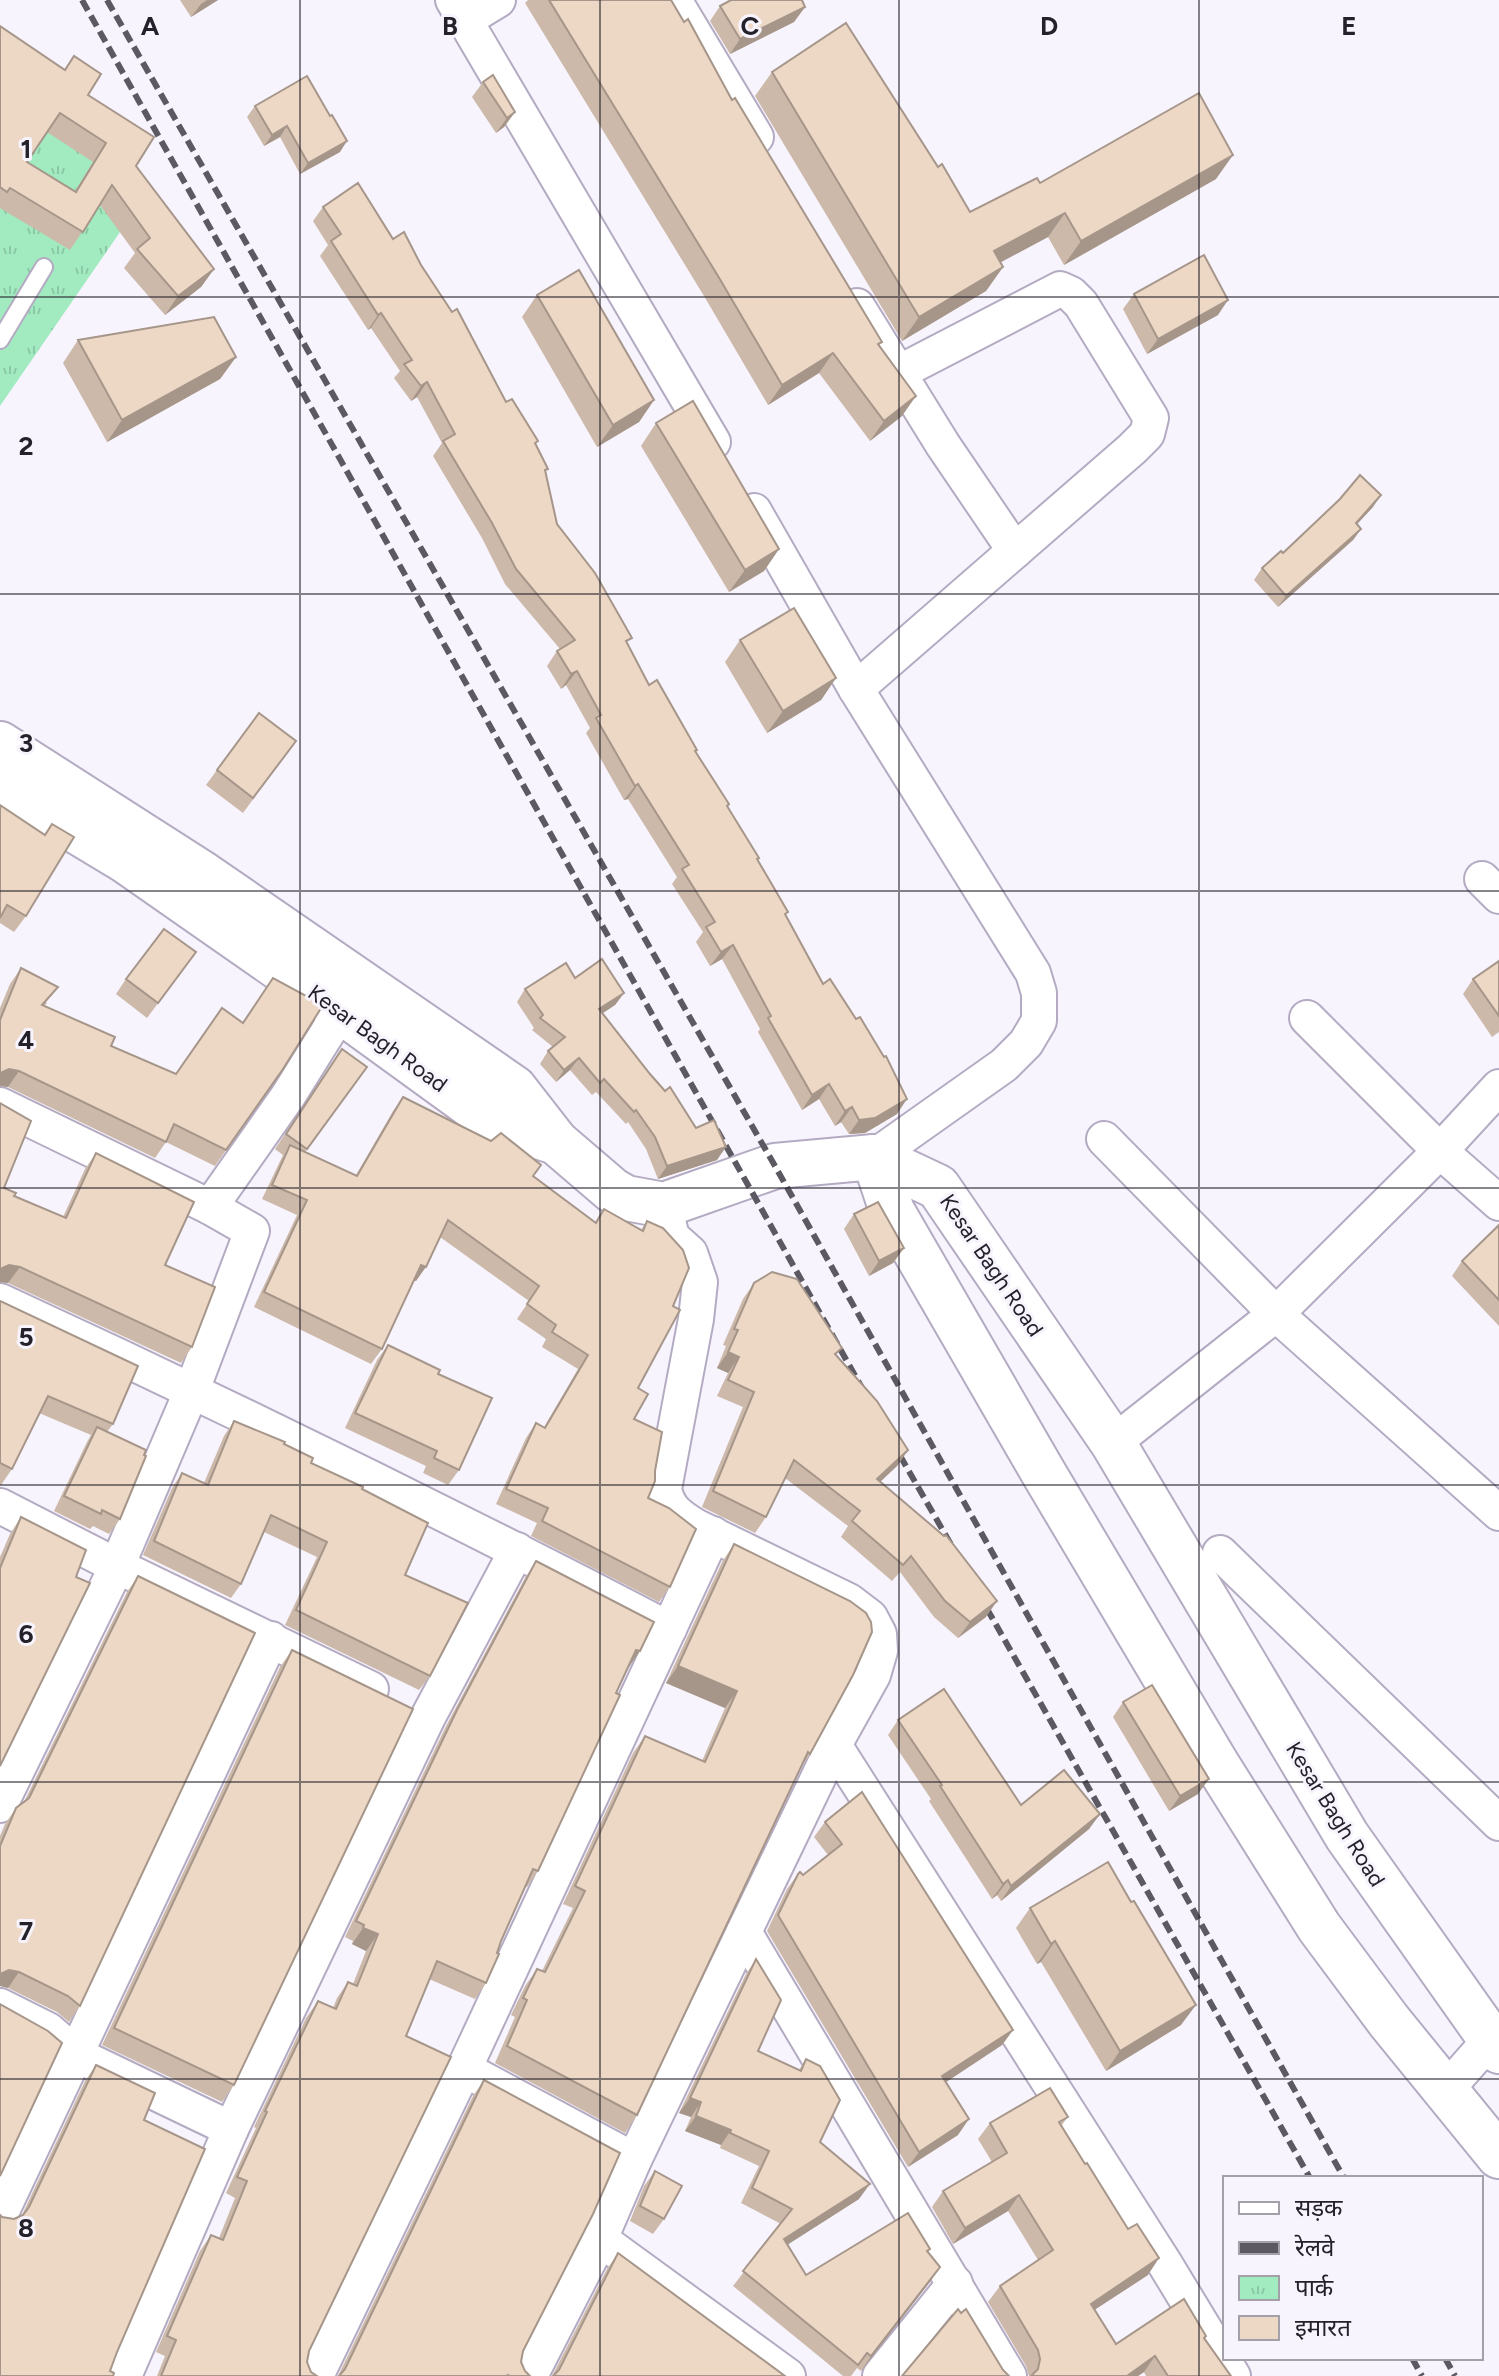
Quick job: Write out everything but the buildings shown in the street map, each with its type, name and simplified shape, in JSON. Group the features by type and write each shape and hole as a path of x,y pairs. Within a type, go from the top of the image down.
{"main road":[{"path":"0,744 203,874 514,1088 556,1142"},
{"name":"Kesar Bagh Road","path":"0,785 126,861 494,1122 556,1142 612,1190 626,1198 664,1205"},
{"path":"664,1205 775,1166 874,1157 892,1211 1043,1472 1319,1927 1389,2021 1499,2156"},
{"name":"Kesar Bagh Road","path":"874,1157 938,1187 1113,1443 1347,1836 1496,2042"}],"street":[{"path":"498,0 459,10 856,689 1033,973 1039,993 1039,1021 1026,1043 967,1092 874,1157"},
{"path":"674,0 770,160"},
{"path":"842,280 898,373 1015,551"},
{"path":"856,689 1147,434 1151,418 1081,304 1060,289 898,373"},
{"path":"210,1207 288,1096 341,1011"},
{"path":"1307,1018 1440,1151 1499,1203"},
{"path":"1113,1443 1276,1314 1440,1151 1499,1087"},
{"path":"0,1105 210,1207 252,1231 192,1390 117,1566 0,1805"},
{"path":"1104,1139 1276,1314 1497,1507"},
{"path":"530,2376 600,2239 634,2160 834,1745 873,1675 880,1651 879,1634 870,1617 849,1601 674,1513 667,1502 664,1489 700,1282 690,1253 672,1237 664,1205"},
{"path":"0,1301 192,1390 517,1550 669,1629"},
{"path":"0,1506 428,1717"},
{"path":"316,2376 464,2069 713,1534"},
{"path":"124,2376 231,2129 428,1717 517,1550"},
{"path":"1220,1553 1499,1823"},
{"path":"0,2215 271,1639"},
{"path":"834,1745 1157,2250 1223,2359"},
{"path":"744,1932 1009,2376"},
{"path":"0,2006 48,2030 77,2055 231,2129"},
{"path":"1445,2091 1496,2042"},
{"path":"464,2069 634,2160"},
{"path":"600,2239 788,2376"},
{"path":"880,2376 955,2283"}],"lane":[{"path":"0,340 44,267"}],"green space":[{"path":"0,87 149,190 0,406"}],"railway":[{"path":"82,0 866,1395"},
{"path":"107,0 775,1166 1343,2176"},
{"path":"891,1440 957,1555"},
{"path":"978,1593 1309,2176"},
{"path":"1413,2360 1422,2376"},
{"path":"1446,2360 1455,2376"}]}
